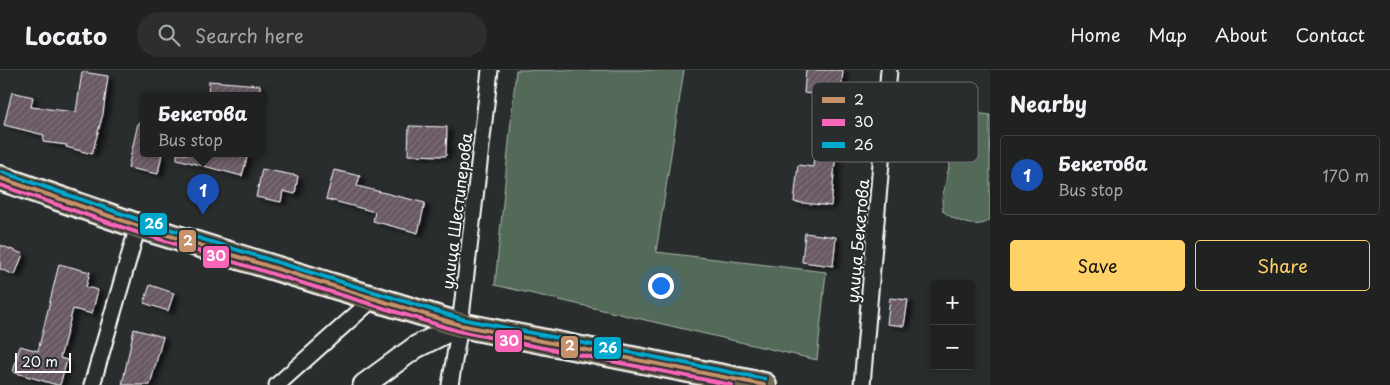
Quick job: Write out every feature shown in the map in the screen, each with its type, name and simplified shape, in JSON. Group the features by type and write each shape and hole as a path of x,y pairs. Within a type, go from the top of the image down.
{"main road":[{"path":"0,178 138,226 372,300 460,325 764,385"}],"street":[{"name":"улица Шестиперова","path":"447,382 460,325 490,70"},
{"name":"улица Бекетова","path":"862,385 881,162"},
{"path":"92,385 138,226"},
{"path":"278,385 372,300"},
{"path":"364,385 416,348 460,325"}],"green space":[{"path":"516,70 684,70 656,252 826,272 817,360 495,285"},
{"path":"978,113 990,115 990,220 979,224 959,221 943,211 942,199 950,162 978,162"}],"building":[{"path":"806,70 843,70 842,82 812,82 812,94 804,93"},
{"path":"82,72 108,76 103,114 92,154 66,147 67,145 43,142 44,135 4,125 12,92 33,97 31,107 76,112"},
{"path":"209,81 260,85 260,92 208,92"},
{"path":"138,123 140,123 140,157 161,157 158,174 128,168"},
{"path":"409,126 447,127 446,156 408,155"},
{"path":"177,157 247,157 242,176 177,159"},
{"path":"813,162 835,162 831,206 794,202 798,165 813,167"},
{"path":"262,169 298,176 295,194 283,191 281,202 256,197"},
{"path":"334,170 360,176 357,186 425,203 418,233 373,221 375,212 326,199"},
{"path":"805,233 836,237 833,266 802,262"},
{"path":"0,245 23,254 15,275 0,269"},
{"path":"59,264 90,272 86,287 98,290 92,314 73,309 60,358 67,360 60,385 57,385 13,372 20,346 38,351"},
{"path":"150,285 174,293 168,311 144,303"},
{"path":"890,298 908,300 904,326 887,324"},
{"path":"134,329 163,337 150,385 122,385"}],"transit line":[{"name":"26","path":"2,172 140,220 462,319 765,379"},
{"name":"2","path":"0,178 138,226 460,325 764,385"},
{"name":"30","path":"0,185 136,232 458,331 732,385"}],"place":[{"name":"Бекетова","path":"203,215"}]}
